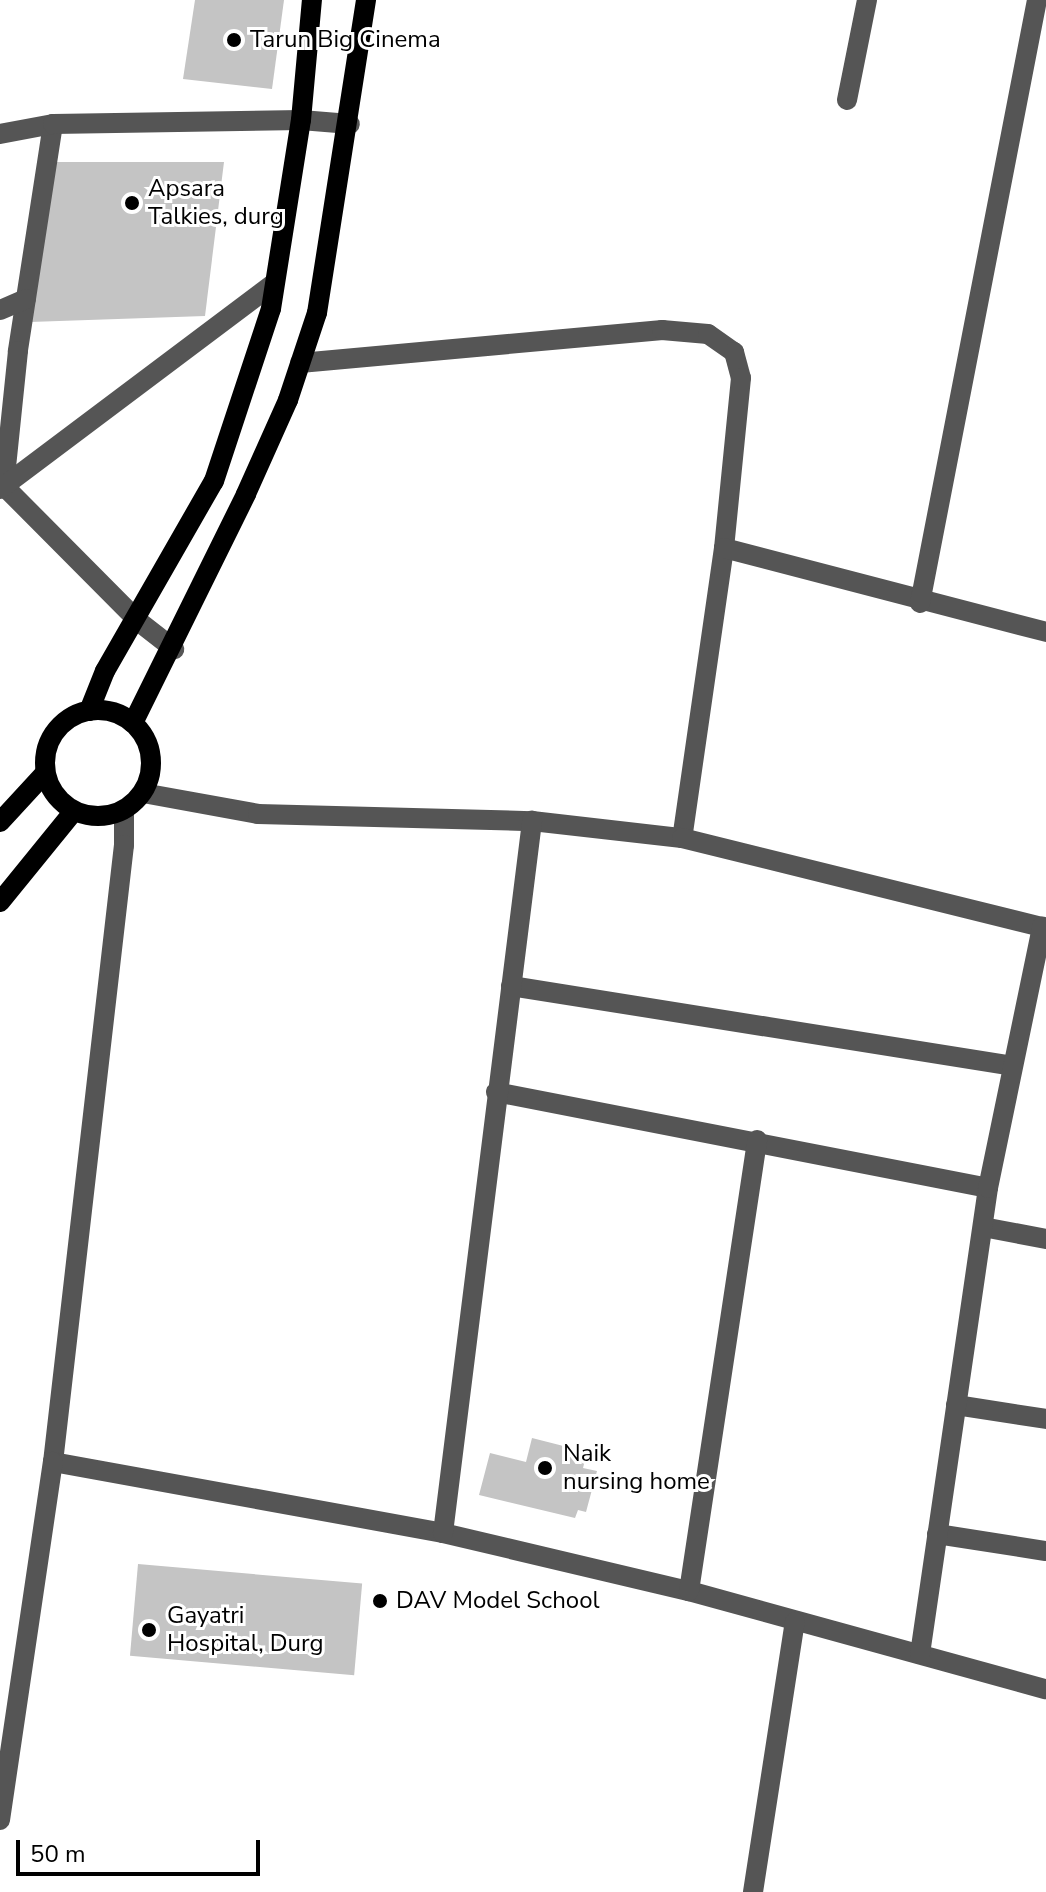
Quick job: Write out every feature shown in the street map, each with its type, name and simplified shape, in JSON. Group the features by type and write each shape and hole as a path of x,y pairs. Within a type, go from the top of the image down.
{"main road":[{"path":"89,711 112,713 133,723 148,744 151,769 143,793 124,810 100,817 74,811 55,796 45,773 45,757 54,734 89,711 105,671 138,621 214,481 271,309 301,120 312,0"},
{"path":"133,723 174,649 300,363 317,313 350,124 366,0"},
{"path":"0,822 45,773"},
{"path":"0,902 74,811"}],"street":[{"path":"847,100 867,0"},
{"path":"920,603 1037,0"},
{"path":"0,134 53,124 301,120 350,124"},
{"path":"2,487 18,351 53,124"},
{"path":"2,487 274,283"},
{"path":"0,310 26,299"},
{"path":"300,363 662,330 708,334 734,352 741,378 724,548 682,838"},
{"path":"0,362 18,351"},
{"path":"2,487 138,621 174,649"},
{"path":"724,548 920,603 1046,632"},
{"path":"143,793 258,814 532,821 682,838 1044,928 988,1188 920,1654"},
{"path":"0,1820 53,1462 124,845 124,810"},
{"path":"443,1533 532,821"},
{"path":"511,986 1013,1066"},
{"path":"496,1092 757,1140 988,1188"},
{"path":"689,1591 757,1140"},
{"path":"983,1227 1046,1239"},
{"path":"956,1405 1046,1419"},
{"path":"53,1462 443,1533 689,1591 1046,1689"},
{"path":"937,1534 1046,1551"},
{"path":"753,1892 795,1622"}],"building":[{"name":"Tarun Big Cinema","path":"195,0 284,0 272,89 183,79"},
{"name":"Apsara Talkies, durg","path":"50,162 224,162 205,316 30,322"},
{"path":"532,1438 587,1452 583,1468 597,1471 586,1512 578,1510 575,1518 479,1495 490,1453 526,1462"},
{"path":"138,1564 362,1584 354,1675 130,1656"}],"place":[{"name":"Tarun Big Cinema","path":"234,40"},
{"name":"Apsara Talkies, durg","path":"132,203"},
{"name":"Naik nursing home","path":"545,1468"},
{"name":"DAV Model School","path":"380,1601"},
{"name":"Gayatri Hospital, Durg","path":"149,1630"}]}
